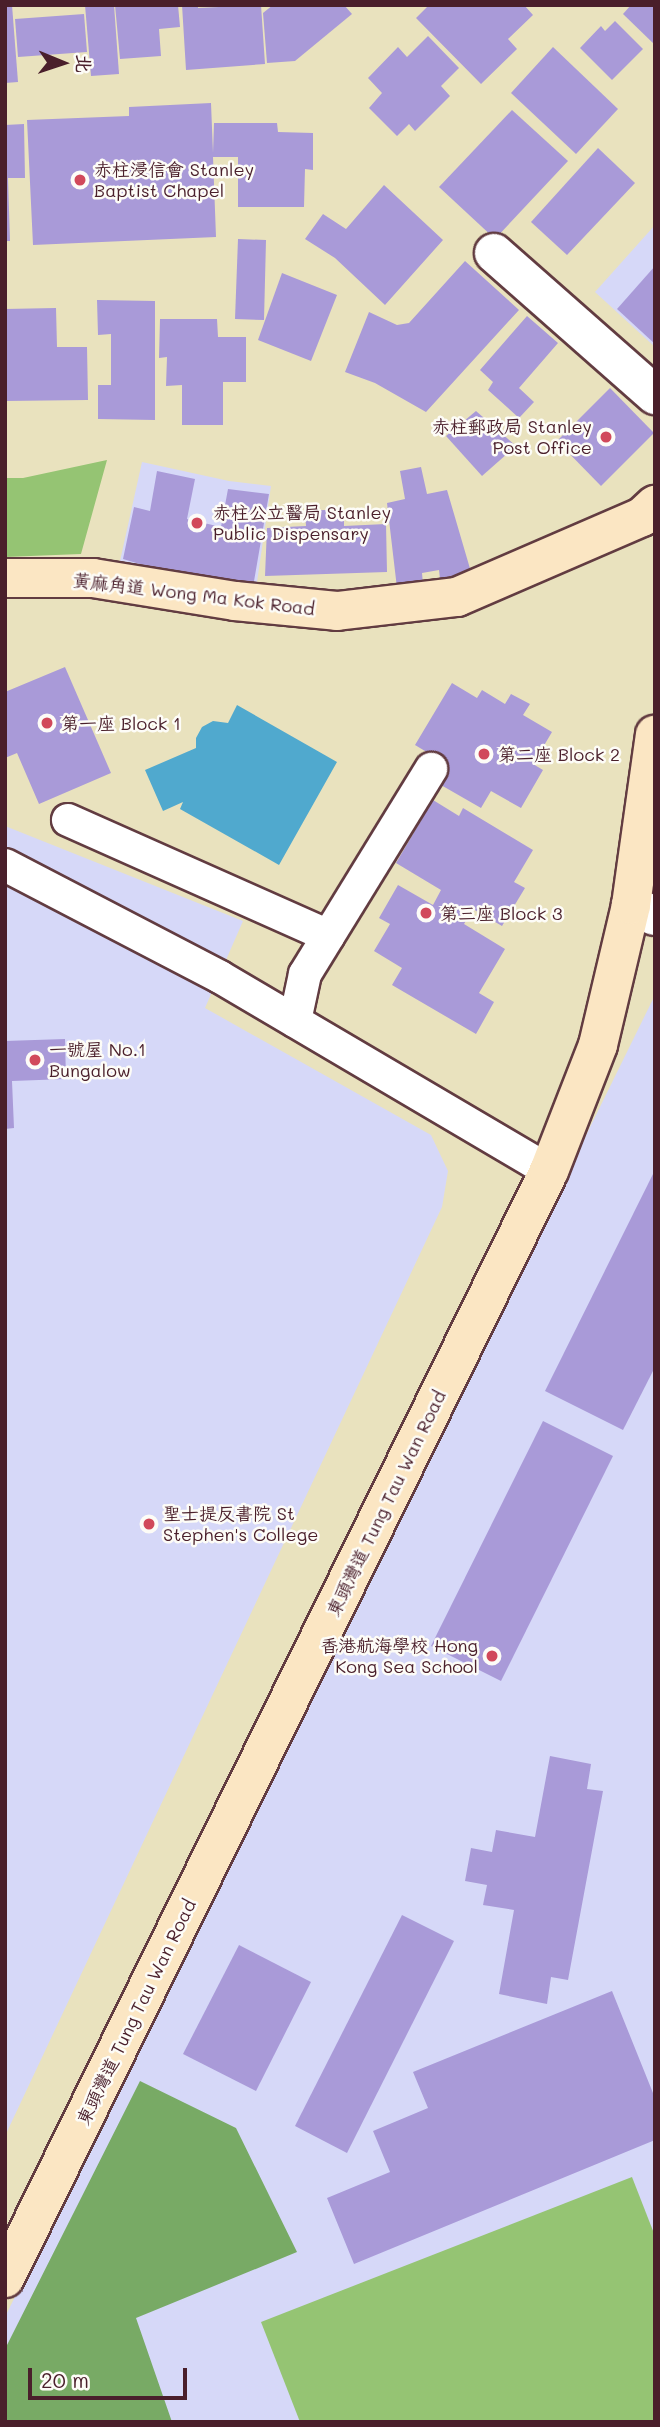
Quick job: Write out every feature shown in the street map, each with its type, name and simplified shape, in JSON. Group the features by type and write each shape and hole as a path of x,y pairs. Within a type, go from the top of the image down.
{"street":[{"path":"494,253 655,395"},
{"name":"黃麻角道 Wong Ma Kok Road","path":"5,578 93,578 235,601 337,611 457,597 650,520"},
{"name":"東頭灣道 Tung Tau Wan Road","path":"5,2278 549,1171 598,1045 643,910 655,735"}],"lane":[{"path":"295,1021 305,974 431,769"},
{"path":"68,820 328,936"},
{"path":"5,865 220,977 549,1171"}],"shaded area":[{"path":"655,225 655,347 595,292"},
{"name":"赤柱公立醫局 Stanley Public Dispensary","path":"142,462 229,481 271,486 256,589 120,561"},
{"name":"聖士提反書院 St Stephen's College","path":"5,826 243,921 205,1008 431,1135 448,1171 442,1207 5,2136"},
{"name":"香港航海學校 Hong Kong Sea School","path":"655,995 655,2422 5,2422 5,2317"}],"green space":[{"path":"107,460 81,554 5,557 5,478 23,478"},
{"path":"140,2081 236,2128 297,2252 136,2318 172,2422 5,2422 5,2349"},
{"path":"632,2177 655,2236 655,2422 300,2422 261,2322"}],"water":[{"path":"237,705 337,762 279,865 180,809 183,802 163,811 145,770 196,748 196,738 202,727 213,721 228,723"}],"building":[{"path":"5,5 12,5 18,82 5,83"},
{"path":"85,5 114,5 119,74 91,76"},
{"path":"115,5 178,5 180,27 159,29 161,56 120,59"},
{"path":"182,5 198,5 198,8 261,5 265,64 186,70"},
{"path":"273,5 344,5 352,14 295,61 267,63 263,13"},
{"path":"429,5 524,5 533,15 508,39 517,49 481,84 416,18"},
{"path":"631,5 655,5 655,45 623,14"},
{"path":"84,14 87,52 18,57 15,19"},
{"path":"615,21 643,49 612,80 580,48 601,26 605,31"},
{"path":"428,36 459,68 441,86 450,96 415,131 409,124 397,136 369,108 382,93 368,78 398,47 407,57"},
{"path":"553,47 618,109 576,154 511,93"},
{"path":"211,103 213,153 214,123 277,123 278,132 313,133 313,170 305,169 304,207 238,207 238,157 213,157 216,237 33,245 27,120 129,116 129,107"},
{"path":"512,110 568,161 495,239 439,187"},
{"path":"24,124 25,178 8,178 10,241 5,241 5,125"},
{"path":"598,148 635,183 567,255 531,222"},
{"path":"384,185 443,240 385,305 335,258 305,239 323,214 346,229"},
{"path":"238,239 266,240 264,320 235,319"},
{"path":"465,261 519,310 426,412 375,383 345,372 369,312 397,325 409,323"},
{"path":"655,266 655,344 617,309"},
{"path":"282,273 337,295 311,361 258,340"},
{"path":"97,300 155,301 155,420 98,419 98,385 111,385 111,334 98,335"},
{"path":"56,308 57,347 87,347 88,400 5,401 5,309"},
{"path":"527,316 558,343 519,388 534,402 519,418 488,390 493,382 480,370"},
{"path":"160,319 217,319 218,337 246,337 246,382 223,382 223,425 182,425 182,385 166,386 167,357 159,358"},
{"name":"赤柱郵政局 Stanley Post Office","path":"610,388 654,433 601,486 557,441"},
{"path":"476,411 516,446 482,476 446,436"},
{"path":"421,467 427,494 447,490 471,572 440,579 439,570 422,573 423,584 397,588 387,503 405,499 400,471"},
{"name":"赤柱公立醫局 Stanley Public Dispensary","path":"157,471 195,479 187,519 221,527 228,489 269,494 253,587 160,570 123,559 134,507 150,511"},
{"path":"344,509 344,526 386,524 387,572 265,576 267,528 306,526 305,511"},
{"name":"第一座 Block 1","path":"65,667 111,773 39,804 17,753 5,758 5,692"},
{"name":"第二座 Block 2","path":"452,683 477,698 482,690 505,704 511,694 530,704 523,715 552,732 533,764 543,770 521,808 491,791 481,808 434,781 445,763 415,745"},
{"name":"第三座 Block 3","path":"433,800 459,816 463,808 533,850 514,882 525,888 502,926 473,909 464,924 505,949 479,993 494,1002 476,1034 392,985 402,968 374,951 390,924 379,918 398,885 433,905 441,890 396,863"},
{"name":"一號屋 No.1 Bungalow","path":"65,1039 66,1079 12,1081 14,1128 5,1129 5,1041"},
{"path":"655,1170 655,1367 623,1430 545,1391"},
{"path":"543,1421 613,1456 501,1681 431,1646"},
{"path":"550,1756 591,1764 587,1789 603,1791 568,1980 551,1977 547,2004 499,1994 514,1910 483,1905 487,1885 465,1881 471,1848 492,1852 496,1830 535,1837"},
{"path":"402,1915 454,1941 347,2153 295,2126"},
{"path":"239,1945 311,1982 256,2091 183,2054"},
{"path":"612,1991 655,2098 655,2140 354,2264 327,2198 390,2172 373,2131 428,2108 413,2072"}],"place":[{"name":"赤柱浸信會 Stanley Baptist Chapel","path":"80,180"},
{"name":"赤柱郵政局 Stanley Post Office","path":"606,437"},
{"name":"赤柱公立醫局 Stanley Public Dispensary","path":"197,523"},
{"name":"第一座 Block 1","path":"47,723"},
{"name":"第二座 Block 2","path":"484,754"},
{"name":"第三座 Block 3","path":"426,913"},
{"name":"一號屋 No.1 Bungalow","path":"35,1060"},
{"name":"聖士提反書院 St Stephen's College","path":"149,1524"},
{"name":"香港航海學校 Hong Kong Sea School","path":"492,1656"}]}
